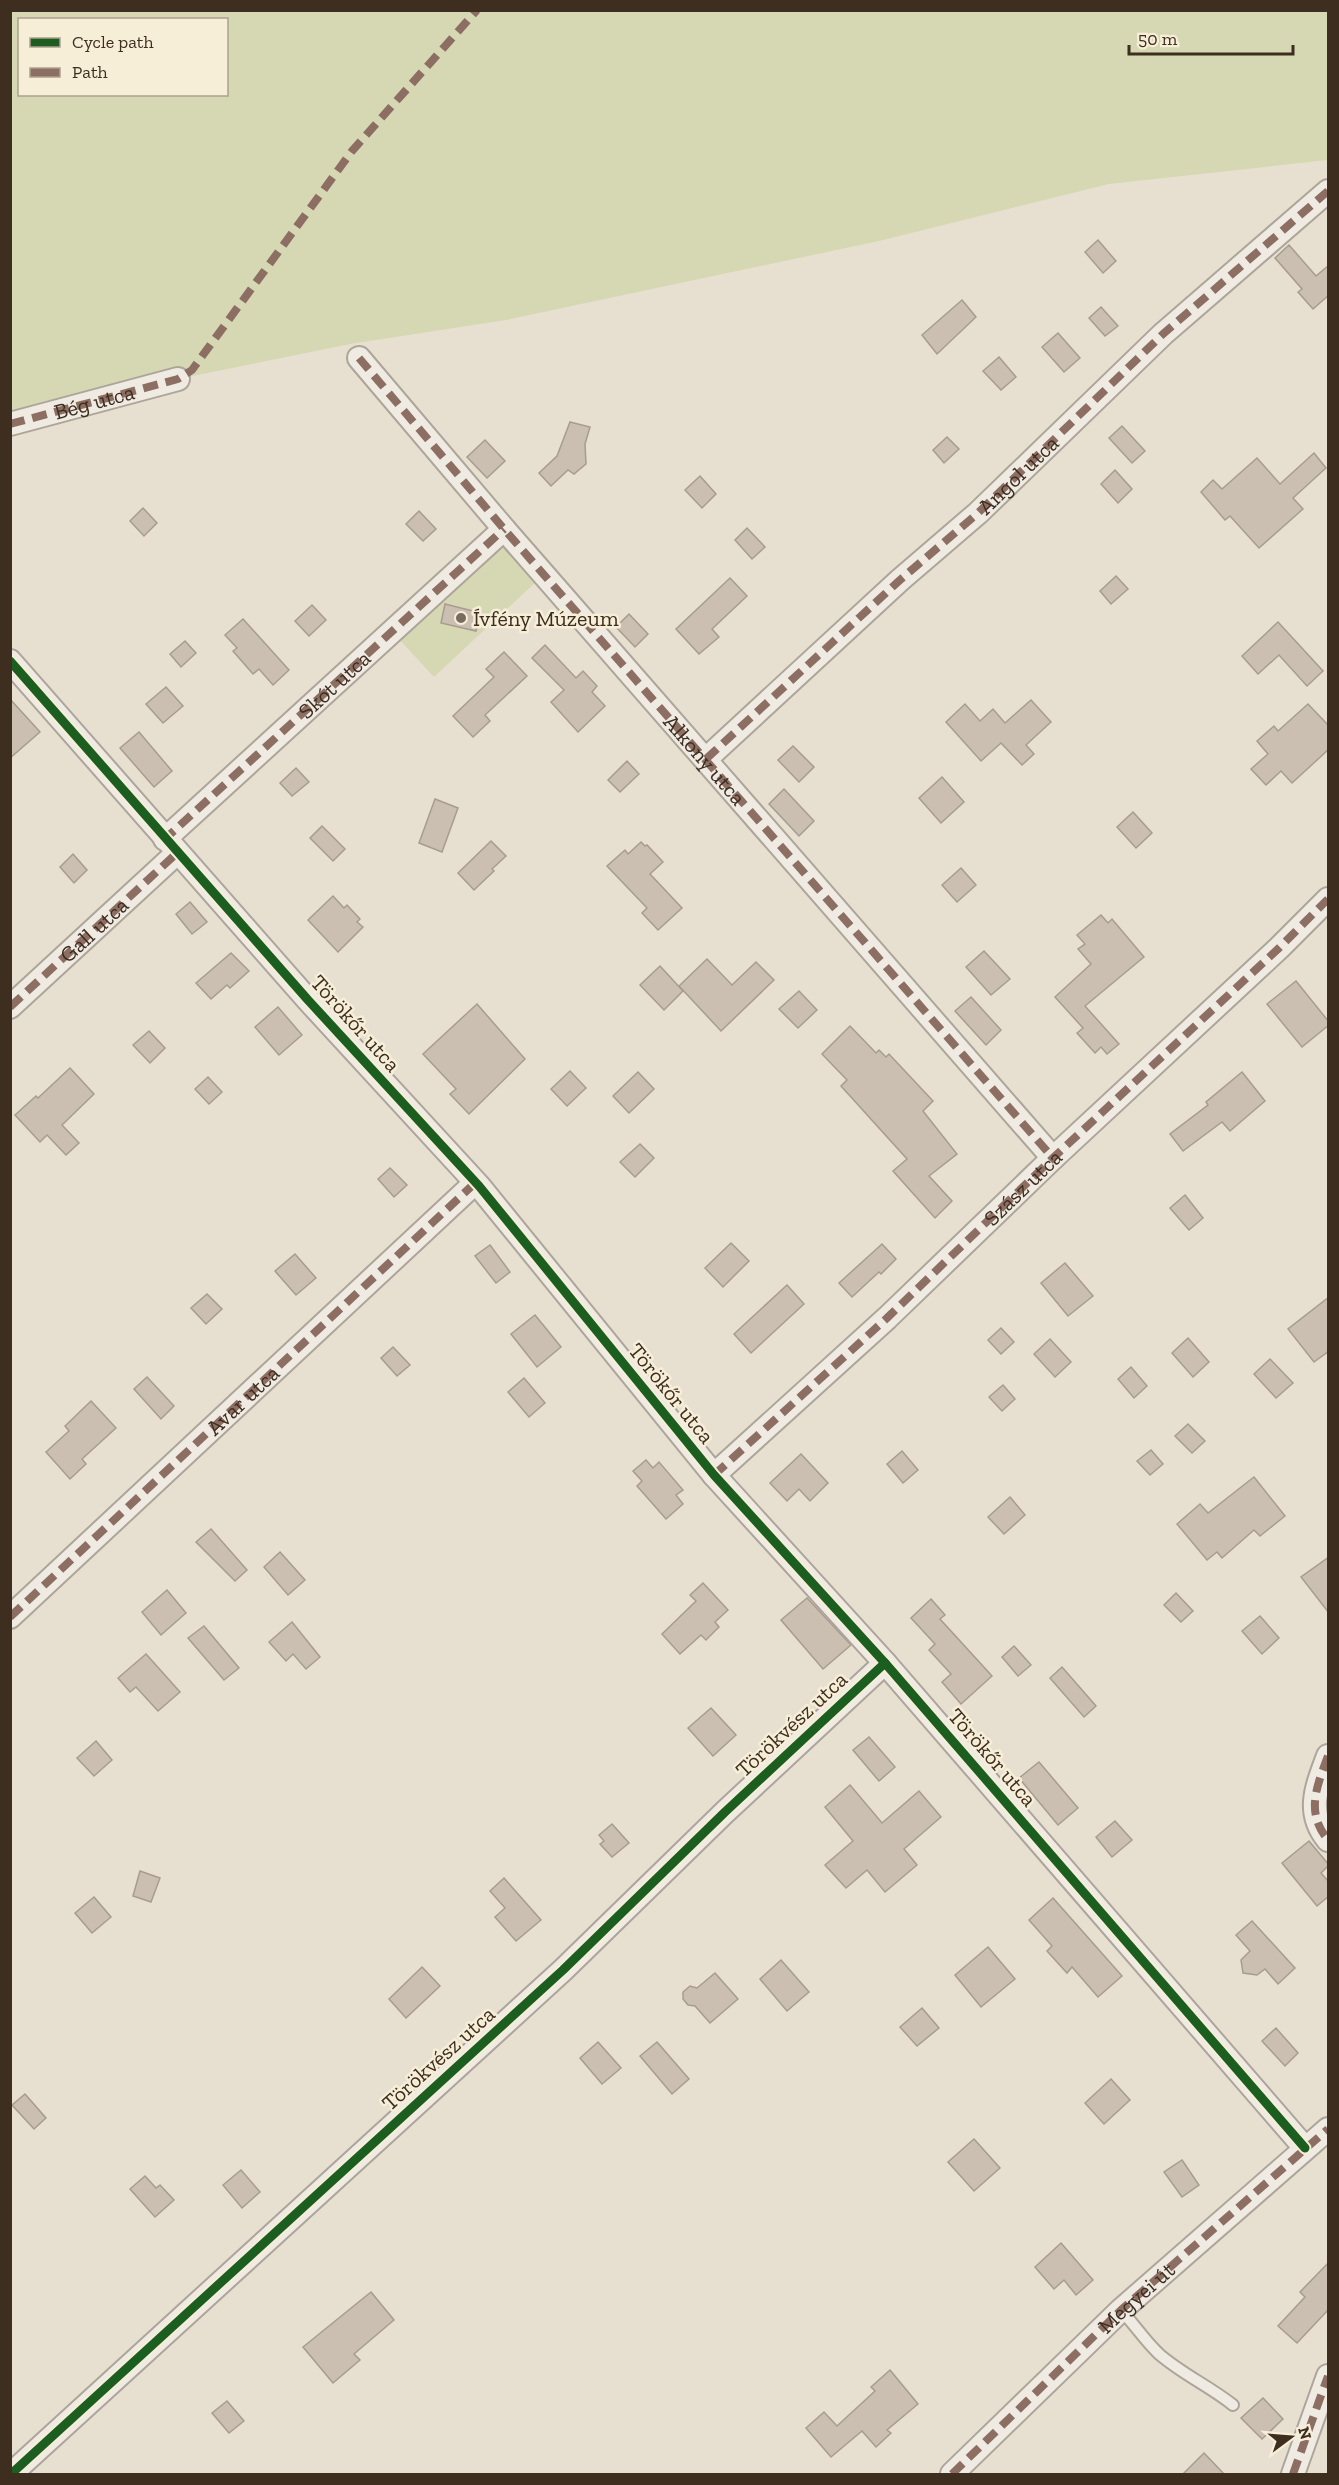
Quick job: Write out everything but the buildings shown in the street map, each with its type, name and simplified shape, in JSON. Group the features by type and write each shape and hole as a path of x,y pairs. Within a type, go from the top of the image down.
{"street":[{"name":"Angol utca","path":"706,759 840,635 978,513 1163,334 1329,191"},
{"name":"Alkony utca","path":"358,358 504,529 1053,1158"},
{"name":"Bég utca","path":"10,424 178,379"},
{"name":"Skót utca","path":"171,846 504,529"},
{"name":"Törökőr utca","path":"10,661 171,846 476,1183 714,1475 885,1663 1305,2148"},
{"name":"Gall utca","path":"10,1007 171,846"},
{"name":"Szász utca","path":"714,1475 886,1318 1329,899"},
{"name":"Avar utca","path":"10,1617 476,1183"},
{"name":"Törökvész utca","path":"11,2475 563,1970 725,1812 885,1663"},
{"path":"1329,1756 1313,1801 1315,1818 1329,1840"},
{"name":"Megyei út","path":"952,2475 1121,2310 1329,2129"},
{"path":"1293,2475 1329,2376"}],"lane":[{"path":"1121,2310 1157,2352 1188,2376 1212,2389 1233,2405"}],"green space":[{"path":"11,11 1328,11 1328,160 1109,184 879,241 506,320 350,344 178,379 11,424"},
{"path":"507,545 538,580 434,677 397,637 498,546"}],"marked path":[{"path":"10,424 178,379 192,370 352,151 477,10"},
{"path":"706,759 900,580 978,513 1163,334 1328,191"},
{"path":"359,358 504,529 1053,1158"},
{"path":"163,837 165,839 504,529"},
{"path":"10,1007 177,853 182,858"},
{"path":"714,1475 887,1318 1328,899"},
{"path":"10,1617 475,1183"},
{"path":"1328,1756 1315,1799 1317,1819 1328,1840"},
{"path":"952,2474 1121,2310 1328,2129"},
{"path":"1293,2474 1328,2376"}],"cycle path":[{"path":"10,661 308,1000 479,1186 714,1475 885,1663 1305,2148"},
{"path":"11,2474 563,1970 725,1812 885,1663"}],"place":[{"name":"Ívfény Múzeum","path":"461,618"}]}
